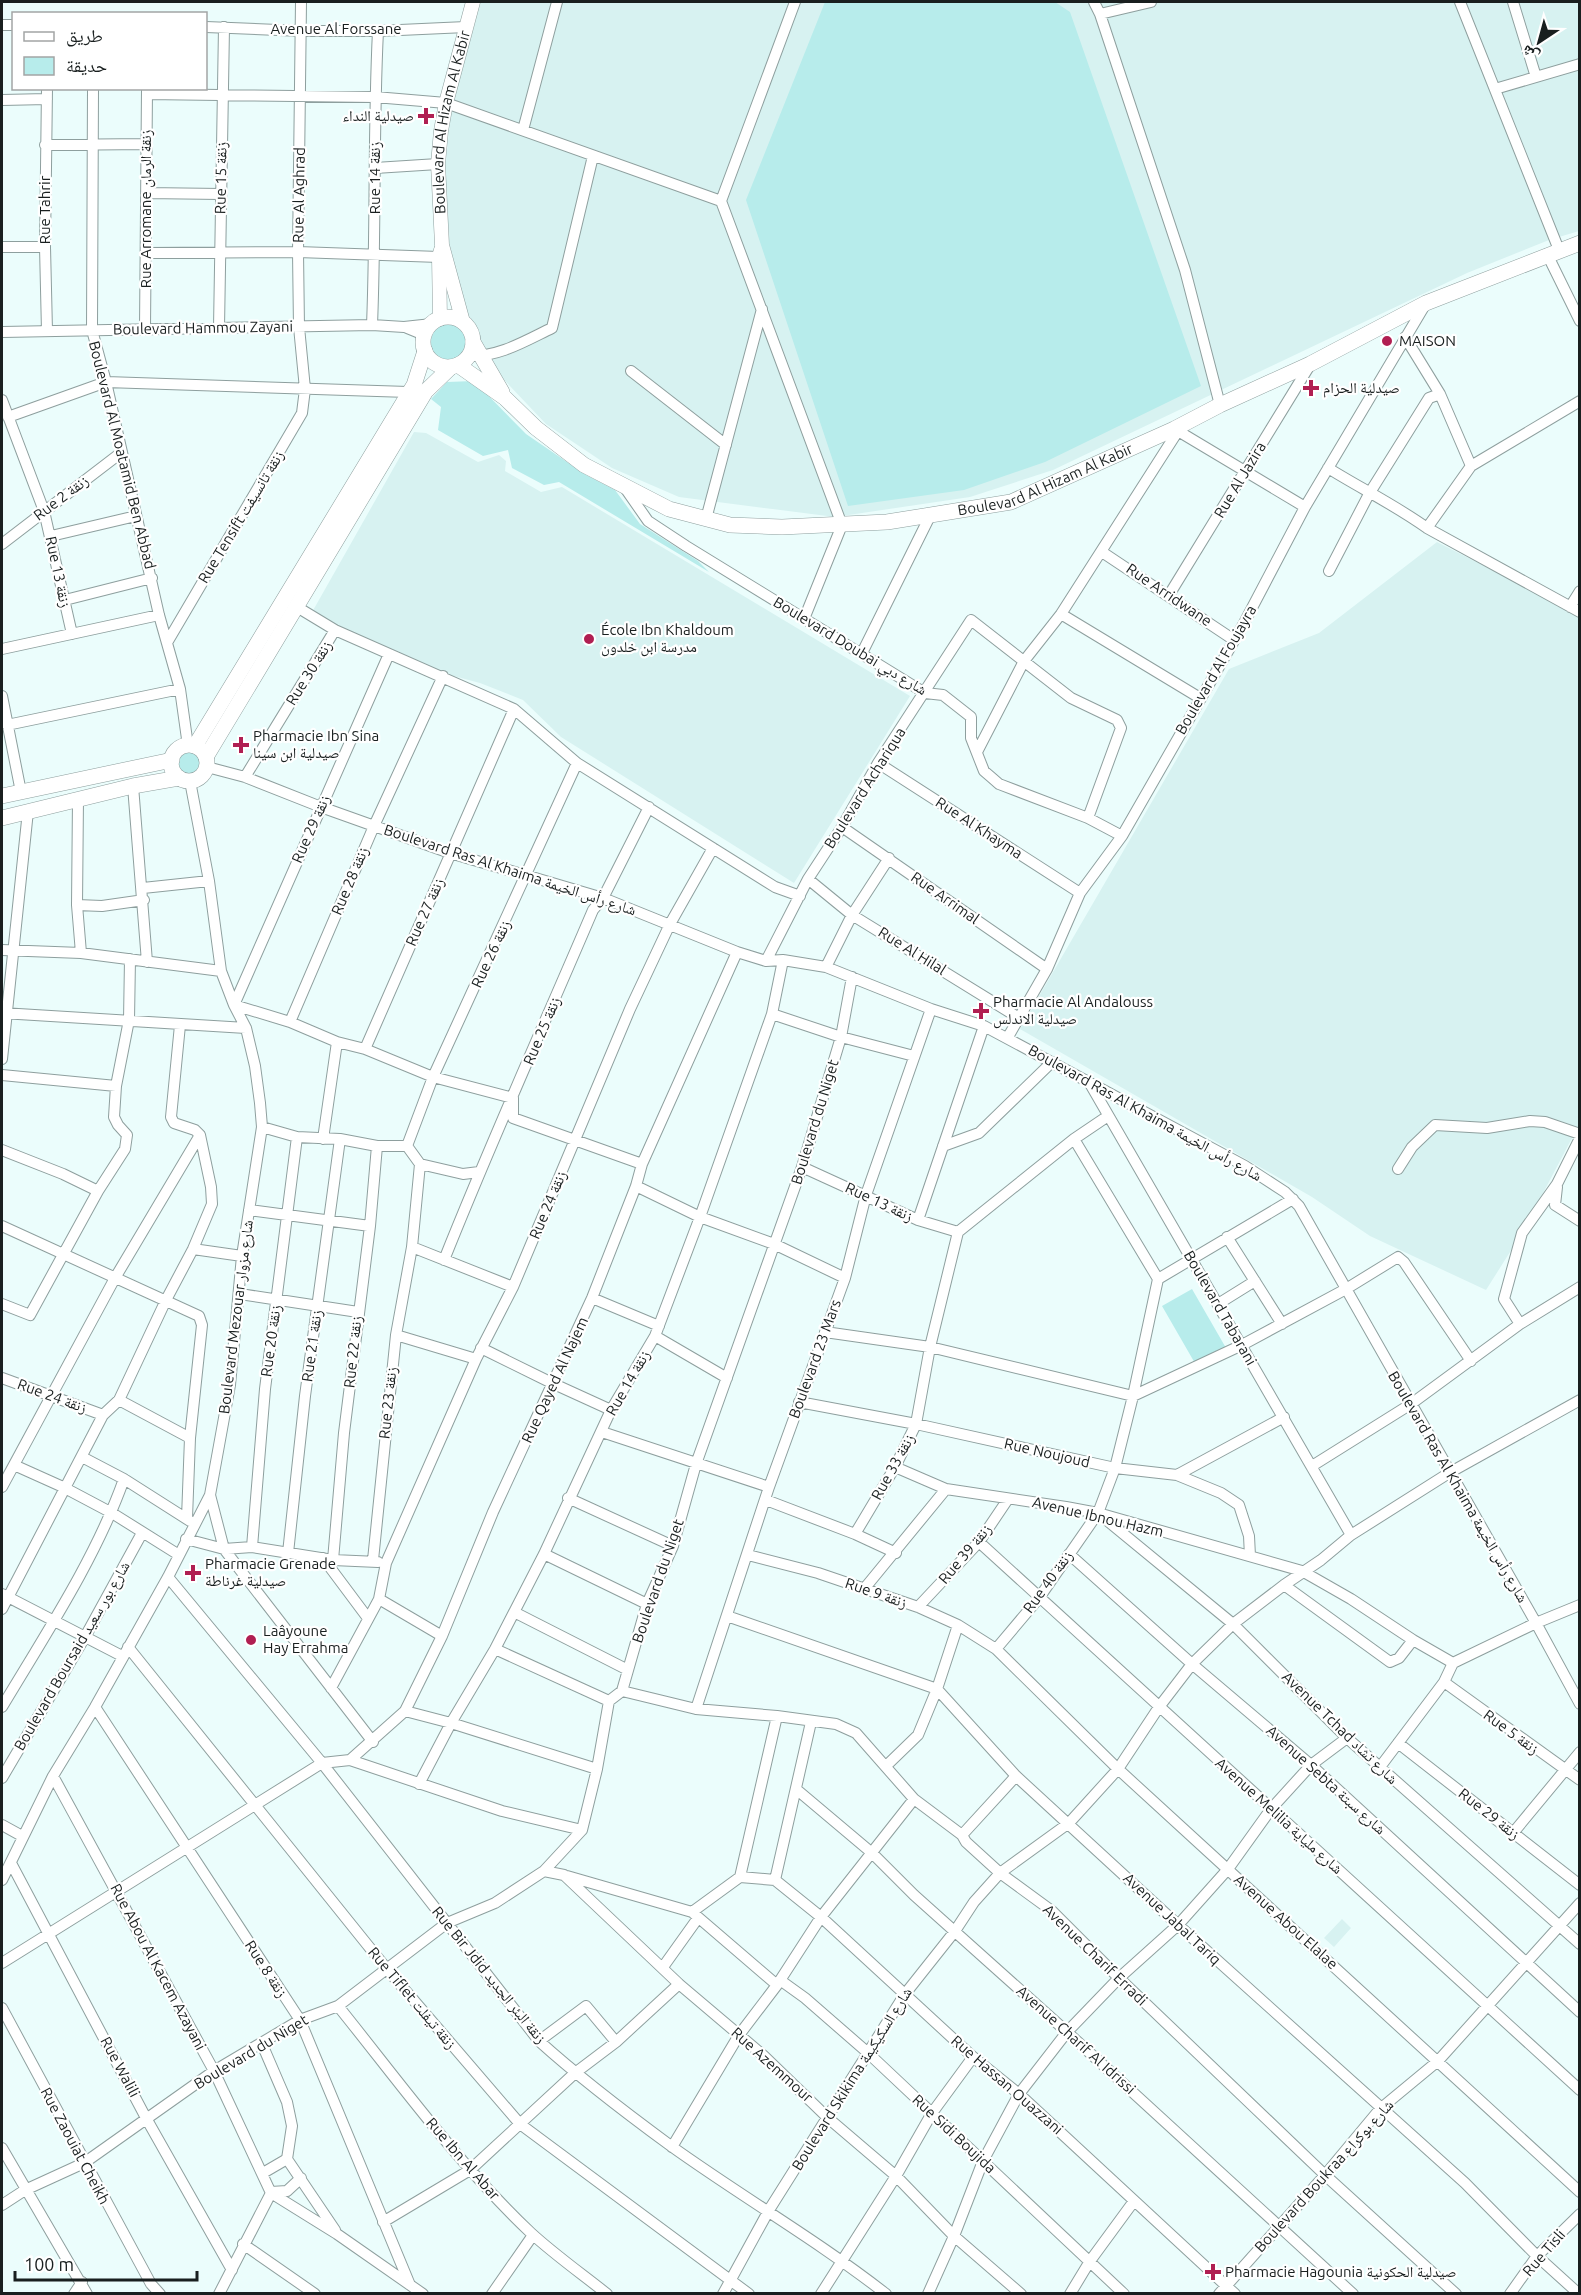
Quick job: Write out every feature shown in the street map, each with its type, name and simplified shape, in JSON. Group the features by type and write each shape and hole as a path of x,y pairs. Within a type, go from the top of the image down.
{"main road":[{"name":"Boulevard Al Hizam Al Kabir","path":"467,357 536,428 584,465 669,509 740,526 782,527 887,522 1011,502 1176,430 1220,405 1310,364 1426,303 1580,243"},
{"path":"2,818 133,786 201,777 199,754 414,385 430,332 452,318 463,322 470,331 467,357 426,391 297,607 199,754"},
{"path":"430,332 435,363 467,357"},
{"name":"Boulevard Al Hizam Al Kabir","path":"467,357 505,398"},
{"path":"185,780 173,770 172,760 176,751 199,754"},
{"path":"2,796 172,760"}],"street":[{"name":"Rue Al Aghrad","path":"301,2 298,252 299,327 305,389"},
{"name":"Boulevard Al Hizam Al Kabir","path":"430,332 443,255 438,164 441,131 473,2"},
{"path":"523,130 557,2"},
{"path":"795,2 721,201 842,525 804,619"},
{"path":"1094,2 1100,14 1185,270 1220,405"},
{"path":"1100,14 1151,2"},
{"path":"1460,2 1495,89 1580,321"},
{"path":"1513,2 1536,77"},
{"name":"Avenue Al Forssane","path":"207,27 378,31 465,27"},
{"name":"Rue 15 زنقة","path":"219,328 224,27"},
{"name":"Rue 14 زنقة","path":"372,325 378,31"},
{"path":"1495,89 1580,64"},
{"name":"Boulevard Al Moatamid Ben Abbad","path":"93,90 92,330 159,615 199,754"},
{"path":"147,91 375,97 446,104 721,201"},
{"name":"Rue Arromane زنقة الرمان","path":"145,329 147,91"},
{"path":"2,100 47,94"},
{"name":"Rue Tahrir","path":"47,94 45,146 47,331"},
{"path":"45,146 147,144"},
{"path":"467,357 503,351 552,328 593,156"},
{"path":"375,168 438,164"},
{"path":"146,194 221,194"},
{"path":"2,247 45,247"},
{"path":"147,253 298,252 443,255"},
{"name":"Boulevard Al Hizam Al Kabir","path":"443,255 463,322"},
{"name":"Boulevard Al Foujayra","path":"1008,1037 1047,969 1080,893 1122,836 1234,640 1305,507 1426,303"},
{"path":"706,519 762,309"},
{"name":"Boulevard Hammou Zayani","path":"2,332 372,325 404,327 430,332"},
{"path":"1405,337 1440,394 1471,466"},
{"name":"Rue Al Jazira","path":"1169,595 1310,364"},
{"path":"631,371 726,445"},
{"path":"8,417 106,382 408,392"},
{"name":"Rue Tensift زنقة تانسيفت","path":"168,641 302,413 305,389"},
{"path":"1329,571 1369,494 1429,398 1440,394"},
{"name":"Rue 13 زنقة","path":"2,400 44,511 72,634"},
{"path":"1426,528 1471,466 1580,401"},
{"path":"977,752 1024,661 1061,614 1102,552 1176,430 1305,507"},
{"name":"Rue 2 زنقة","path":"2,544 122,452"},
{"path":"1328,468 1369,494 1403,511 1426,528 1575,610 1580,591"},
{"name":"Boulevard Doubai شارع دبي","path":"623,485 648,521 738,580 925,693 943,695 971,717 971,738 984,771 999,783 1088,818 1122,836"},
{"path":"51,536 136,516"},
{"path":"862,653 930,516"},
{"name":"Rue Arridwane","path":"1102,552 1234,640"},
{"path":"65,600 152,579"},
{"path":"297,607 335,630 514,709 577,763 775,887 800,896"},
{"path":"1061,614 1200,698"},
{"path":"2,649 159,615"},
{"name":"Boulevard Achariqua","path":"766,961 808,879 842,827 878,763 971,620 1024,661"},
{"name":"Rue 30 زنقة","path":"244,777 335,630"},
{"name":"Rue 29 زنقة","path":"234,1005 389,654"},
{"path":"1024,661 1071,698 1117,720 1121,728 1088,818"},
{"name":"Rue 28 زنقة","path":"290,1022 374,826 442,676"},
{"path":"7,725 180,689"},
{"path":"2,696 21,792"},
{"name":"Rue 27 زنقة","path":"364,1049 514,709"},
{"name":"Boulevard Ras Al Khaima شارع رأس الخيمة","path":"199,754 244,777 450,853 603,898 736,952 766,961 783,960 826,967 931,1009 984,1026 1245,1166 1293,1199 1580,1704"},
{"name":"Rue 26 زنقة","path":"407,1146 433,1077 577,763"},
{"name":"Rue Al Khayma","path":"878,763 1080,893"},
{"name":"Boulevard Mezouar شارع مزوار","path":"2,1880 53,1776 95,1707 179,1556 190,1521 210,1495 231,1385 242,1256 262,1127 255,1066 246,1028 221,971 209,881 185,780"},
{"path":"133,786 144,900 147,962"},
{"path":"78,799 77,905 81,953"},
{"name":"Rue 25 زنقة","path":"444,1260 479,1172 593,910 603,898 649,807"},
{"path":"2,1059 7,950 27,811"},
{"name":"Rue Arrimal","path":"842,827 1047,969"},
{"name":"Rue 24 زنقة","path":"379,1599 386,1563 476,1359 513,1287 630,1010 670,924 713,848"},
{"path":"826,967 852,915 889,858"},
{"name":"Rue Al Hilal","path":"808,879 852,915 1019,1018"},
{"path":"143,888 209,881"},
{"path":"77,905 102,906 144,900"},
{"path":"7,950 81,953 221,971"},
{"name":"Rue Qayed Al Najem","path":"350,1760 405,1712 442,1636 493,1512 592,1298 636,1186 642,1164 736,952"},
{"path":"2,1304 30,1315 128,1141 127,1135 114,1117 116,1086 129,1020 130,959"},
{"name":"Rue 14 زنقة","path":"419,1784 451,1723 495,1649 544,1554 568,1498 611,1410 657,1331 772,1014 783,960"},
{"name":"Boulevard du Niget","path":"622,1691 647,1604 673,1546 696,1464 802,1167 841,1037 852,977"},
{"path":"234,1005 290,1022 433,1077 513,1098 513,1118 642,1164"},
{"name":"Boulevard 23 Mars","path":"696,1709 769,1487 845,1278 866,1196 931,1009"},
{"path":"3,1014 246,1028"},
{"path":"772,1014 841,1037 914,1056"},
{"path":"2,1609 4,1595 82,1457 103,1415 119,1400 166,1300 193,1249 212,1204 212,1187 200,1135 195,1130 174,1123 171,1117 180,1025"},
{"path":"918,1220 984,1026"},
{"path":"323,1139 337,1042"},
{"path":"943,1146 979,1133 1052,1062"},
{"path":"2,1075 116,1086"},
{"name":"Boulevard Tabarani","path":"1089,1082 1351,1535"},
{"path":"958,1232 1074,1139 1108,1116"},
{"path":"1398,1169 1412,1147 1425,1133 1440,1124 1487,1128 1530,1121 1545,1122 1580,1136 1557,1184 1522,1233 1504,1299 1520,1324"},
{"path":"262,1127 297,1137 340,1139 377,1146 407,1146 420,1164 463,1174 479,1172"},
{"path":"2,1487 115,1278 200,1135"},
{"name":"Rue 20 زنقة","path":"252,1547 265,1389 297,1137"},
{"name":"Rue 21 زنقة","path":"288,1553 305,1396 340,1139"},
{"path":"1074,1139 1158,1279 1293,1199"},
{"name":"Rue 22 زنقة","path":"328,1559 370,1226 377,1146"},
{"path":"2,1150 63,1174 98,1191"},
{"name":"Rue 23 زنقة","path":"373,1560 396,1335 412,1247 420,1164"},
{"name":"Rue 13 زنقة","path":"802,1167 918,1220 958,1232"},
{"path":"1557,1184 1555,1205 1580,1221"},
{"path":"636,1186 700,1217 774,1244 845,1278"},
{"path":"249,1210 370,1226"},
{"path":"2,1226 199,1316 202,1325 190,1438 190,1521"},
{"name":"Rue 33 زنقة","path":"855,1534 895,1467 916,1424 930,1347 958,1232"},
{"path":"1227,1237 1282,1324"},
{"path":"412,1247 513,1287"},
{"path":"193,1249 242,1256"},
{"path":"825,1332 930,1347 1133,1396 1242,1345 1346,1289 1398,1257 1404,1262 1471,1361"},
{"name":"Rue 40 زنقة","path":"996,1649 1040,1598 1098,1514 1115,1468 1158,1279"},
{"path":"1218,1304 1255,1281"},
{"path":"1312,1467 1411,1404 1520,1324 1580,1287"},
{"path":"240,1294 358,1312"},
{"path":"592,1298 657,1331 727,1377"},
{"path":"396,1335 476,1359"},
{"path":"482,1348 611,1410"},
{"name":"Rue 24 زنقة","path":"2,1378 103,1415"},
{"path":"119,1400 190,1438"},
{"name":"Boulevard Skikima شارع السكيكيمة","path":"723,2294 768,2210 904,1994 955,1931 974,1902 1000,1873 1069,1823 1118,1769 1159,1707 1192,1664 1233,1624 1302,1571 1321,1560 1351,1535 1449,1473 1580,1400"},
{"name":"Rue Noujoud","path":"799,1402 916,1424 1115,1468 1177,1475 1221,1494 1239,1505 1249,1536 1250,1556"},
{"path":"1177,1475 1284,1417"},
{"path":"602,1432 769,1487"},
{"path":"82,1457 124,1479 190,1521"},
{"path":"14,1465 112,1513 179,1556"},
{"name":"Avenue Ibnou Hazm","path":"895,1467 946,1489 1098,1514 1302,1571 1453,1663"},
{"path":"2,1707 53,1621 112,1513 124,1479"},
{"path":"864,1589 896,1553 946,1489"},
{"path":"210,1495 224,1549 372,1742"},
{"path":"568,1498 673,1546"},
{"name":"Rue 39 زنقة","path":"918,1607 979,1542 1008,1499"},
{"path":"766,1500 855,1534 896,1553"},
{"name":"Avenue Tchad شارع تشاد","path":"1098,1514 1233,1624 1347,1738 1580,1944"},
{"name":"Boulevard Boursaid شارع بور سعيد","path":"2,1778 85,1637 142,1533"},
{"path":"186,1539 224,1549 252,1547 328,1559 373,1560 386,1563"},
{"name":"Avenue Melilia شارع ملياية","path":"979,1542 1580,2090"},
{"path":"544,1554 647,1604"},
{"name":"Avenue Sebta شارع سبتة","path":"1069,1554 1192,1664 1311,1765 1580,2012"},
{"name":"Rue 9 زنقة","path":"748,1555 818,1573 918,1607 958,1625 996,1649"},
{"path":"328,1559 367,1617"},
{"name":"Rue Bir Jdid زنقة البئر الجديد","path":"168,1577 322,1763 539,2041 575,2073 672,2146 843,2260 886,2294"},
{"path":"1284,1585 1390,1662 1400,1658 1413,1640"},
{"path":"4,1595 85,1637 125,1652"},
{"path":"331,1688 367,1617 379,1599 442,1636"},
{"path":"1380,1767 1444,1683 1453,1663 1536,1623 1580,1605"},
{"path":"514,1612 628,1670"},
{"name":"Avenue Jabal Tariq","path":"727,1616 937,1689 1016,1776 1380,2109 1465,2183 1578,2294"},
{"path":"886,1766 918,1735 937,1689 958,1625"},
{"path":"495,1649 609,1701 622,1691"},
{"name":"Avenue Abou Elalae","path":"996,1649 1118,1769 1580,2192"},
{"name":"Rue Tiflet زنقة تيفلت","path":"125,1652 254,1805 386,1968 520,2124 731,2278 749,2294"},
{"name":"Rue 5 زنقة","path":"1444,1683 1580,1780"},
{"name":"Avenue Charif Erradi","path":"622,1691 696,1709 836,1724 856,1732 914,1799 962,1835 966,1842 1000,1873 1052,1911 1325,2175 1456,2294"},
{"name":"Boulevard du Niget","path":"2,2205 25,2190 84,2163 214,2071 300,2020 338,2006 447,1923 495,1903 544,1871 582,1830 597,1769 609,1701"},
{"name":"Rue 8 زنقة","path":"95,1707 300,2020 410,2285"},
{"path":"405,1712 451,1723 597,1769"},
{"path":"663,1967 695,1915 740,1877 777,1716"},
{"path":"740,1877 775,1880 811,1722"},
{"path":"928,2294 954,2236 983,2161 1019,2094 1068,2032 1119,1978 1178,1925 1228,1869 1271,1809 1311,1765 1347,1738"},
{"name":"Rue 29 زنقة","path":"1398,1743 1580,1885"},
{"path":"1513,1833 1580,1752"},
{"path":"2,1963 322,1763 350,1760 502,1811 582,1830"},
{"name":"Rue Abou Al Kacem Azayani","path":"53,1776 214,2071 271,2193"},
{"path":"962,1835 1016,1776"},
{"name":"Avenue Charif Al Idrissi","path":"796,1789 872,1853 914,1895 1068,2032 1353,2294"},
{"path":"672,2146 739,2035 779,1982 821,1917 914,1799"},
{"path":"2,1825 22,1836"},
{"name":"Rue Walili","path":"11,1863 146,2118 232,2270"},
{"path":"544,1871 564,1875"},
{"name":"Rue Sidi Boujida","path":"564,1875 695,1915 779,1982 806,1998 867,2052 1124,2294"},
{"name":"Rue Azemmour","path":"564,1875 680,1984 765,2056 828,2118 896,2176 954,2236 1021,2294"},
{"name":"Rue Hassan Ouazzani","path":"775,1880 821,1917 973,2057 1019,2094 1134,2201 1223,2289 1235,2294"},
{"name":"Boulevard Boukraa شارع بوكراع","path":"1223,2289 1325,2175 1380,2109 1438,2061 1580,1903"},
{"path":"382,2222 470,2170 575,2073 616,2042 680,1984"},
{"name":"Rue Ibn Al Abar","path":"338,2006 470,2170 533,2235 607,2294"},
{"path":"539,2041 586,2006 616,2042"},
{"name":"Rue Zaouiat Cheikh","path":"2,2008 148,2289 160,2294"},
{"path":"262,2044 292,2126 286,2159 263,2173"},
{"path":"821,2294 896,2176 932,2113 973,2057"},
{"path":"2,2148 87,2294"},
{"path":"286,2159 338,2234"},
{"path":"271,2193 287,2191 301,2178"},
{"path":"219,2294 271,2193"},
{"path":"271,2193 338,2234 423,2294"},
{"path":"1070,2294 1090,2261 1134,2201"},
{"name":"Rue Tisli","path":"1510,2294 1538,2256 1580,2214"},
{"path":"492,2294 533,2235"},
{"path":"243,2244 315,2294"},
{"path":"74,2294 82,2282"}],"shaded area":[{"path":"481,2 1579,2 1579,231 1549,240 1467,273 1053,470 970,497 835,517 679,497 612,468 546,424 492,367 462,302 449,241 445,172 451,108"},
{"name":"École Ibn Khaldoum مدرسة ابن خلدون","path":"414,432 426,433 478,462 499,455 506,461 505,471 541,492 562,487 910,696 794,883 561,737 523,700 480,683 420,667 311,614"},
{"path":"1437,542 1579,614 1579,1129 1522,1233 1486,1290 1370,1236 1312,1197 1020,1029 1229,669 1319,633"},
{"path":"1342,1919 1351,1928 1334,1947 1324,1938"}],"green space":[{"path":"825,2 1055,2 1070,12 1201,386 1045,462 964,490 848,506 746,200"},
{"path":"449,324 461,330 467,342 461,354 449,360 437,354 431,342 437,330"},
{"path":"474,381 526,434 586,475 615,490 640,524 698,561 709,572 559,482 544,485 512,468 508,450 483,456 438,430 441,407 431,399 447,382"},
{"path":"189,750 198,754 202,763 198,772 189,776 180,772 176,763 180,754"},
{"path":"1192,1289 1226,1348 1196,1365 1162,1306"}],"place":[{"name":"صيدلية النداء","path":"426,116"},
{"name":"MAISON","path":"1387,341"},
{"name":"صيدلية الحزام","path":"1311,388"},
{"name":"École Ibn Khaldoum مدرسة ابن خلدون","path":"589,639"},
{"name":"Pharmacie Ibn Sina صيدلية ابن سينا","path":"241,745"},
{"name":"Pharmacie Al Andalouss صيدلية الاندلس","path":"981,1011"},
{"name":"Pharmacie Grenade صيدلية غرناطة","path":"193,1573"},
{"name":"Laâyoune Hay Errahma","path":"251,1640"},
{"name":"Pharmacie Hagounia صيدلية الحكونية","path":"1213,2272"}]}
